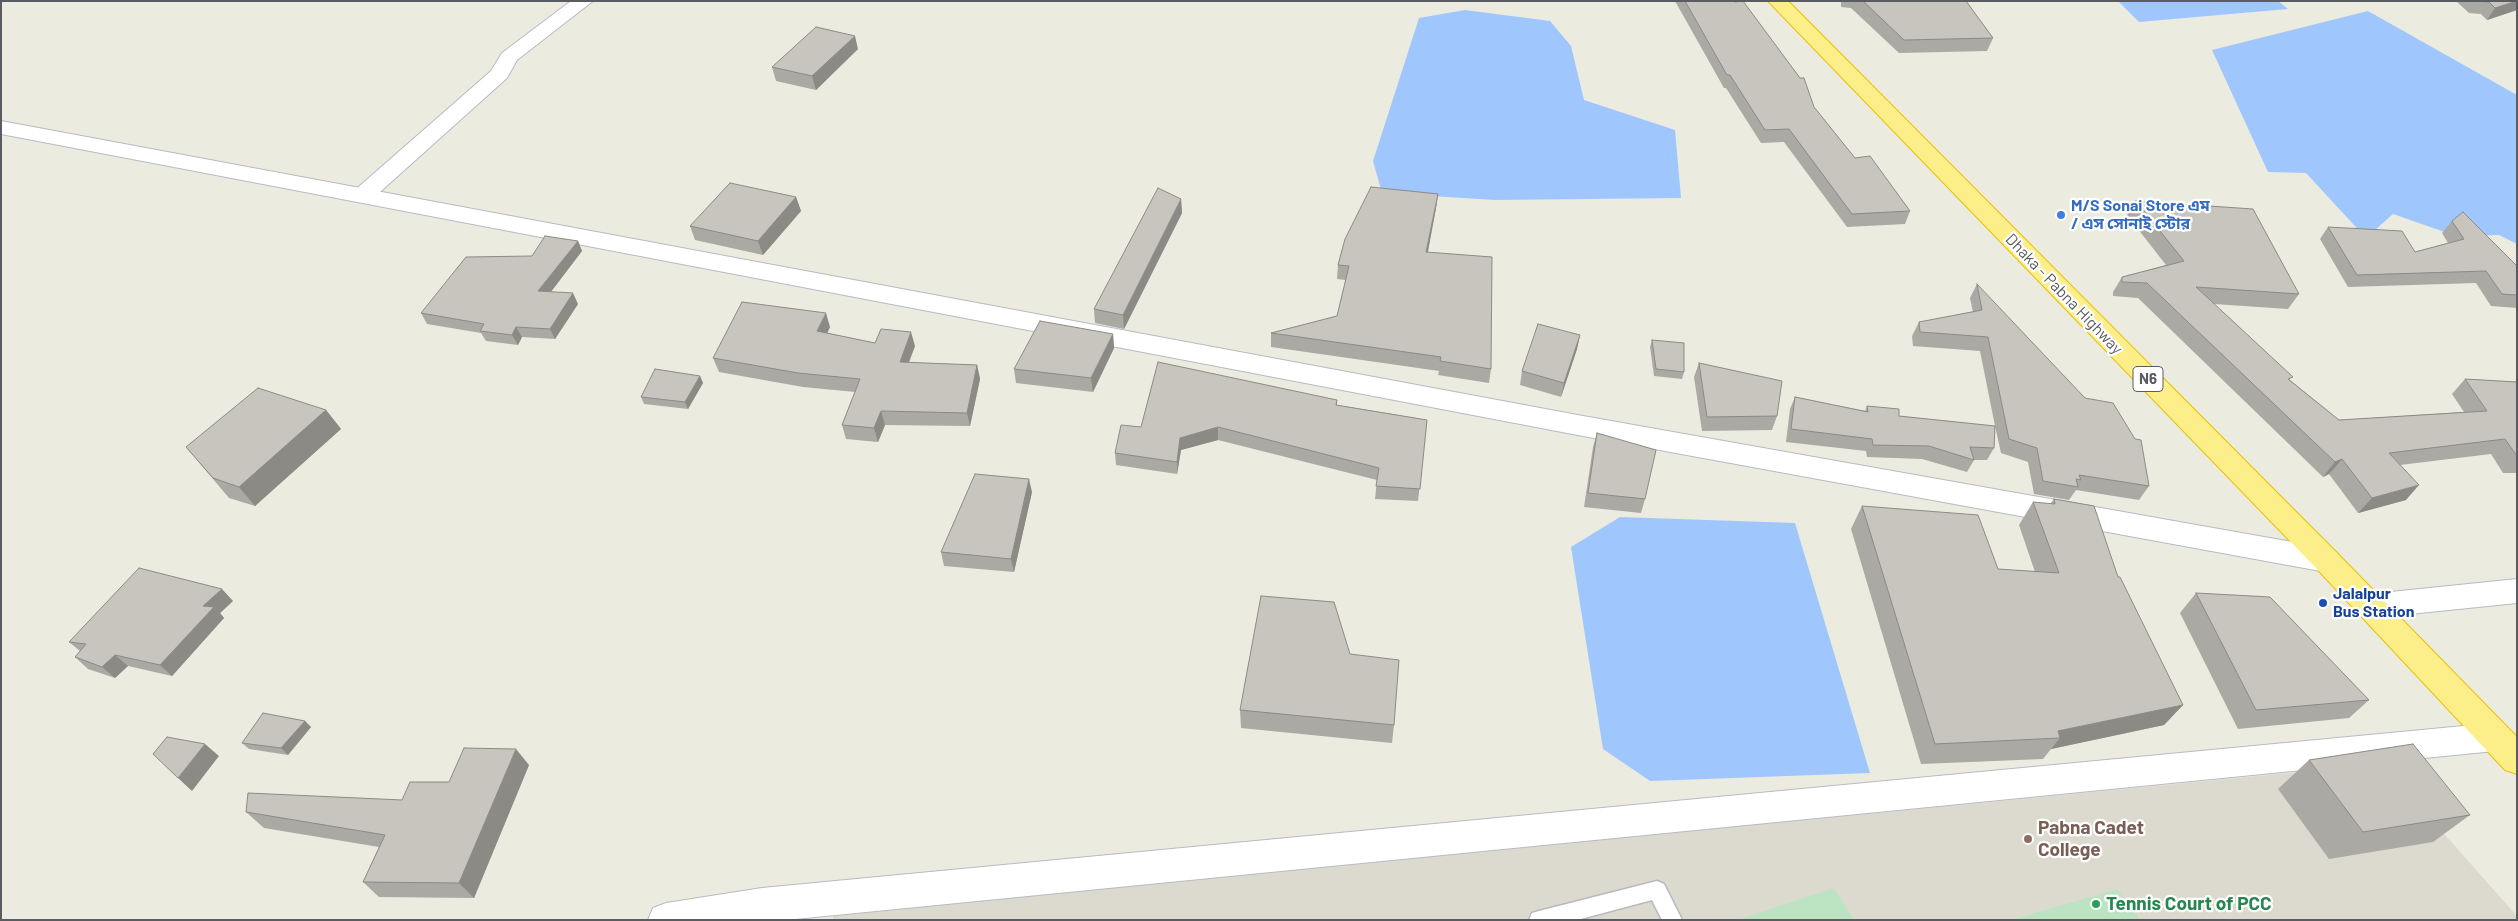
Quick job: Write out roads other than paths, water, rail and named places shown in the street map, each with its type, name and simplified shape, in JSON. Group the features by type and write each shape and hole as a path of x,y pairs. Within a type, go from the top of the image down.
{"highway":[{"name":"Dhaka - Pabna Highway","path":"1777,1 2371,606 2506,748"}],"street":[{"path":"363,195 500,74 509,57 584,1"},
{"path":"1,127 1583,426 2326,560"},
{"path":"2371,606 2517,590"},
{"path":"666,920 2506,748"}],"lane":[{"path":"1539,920 1657,890 1672,920"}],"water":[{"path":"2118,1 2278,1 2288,9 2139,22"},
{"path":"1465,10 1550,21 1571,46 1584,100 1675,130 1681,198 1495,200 1382,193 1373,161 1419,18"},
{"path":"2368,11 2517,95 2517,244 2499,235 2456,236 2393,214 2366,238 2306,173 2268,172 2212,50"},
{"path":"1620,517 1795,523 1870,773 1650,781 1603,749 1571,547"}],"place":[{"name":"M/S Sonai Store এম / এস সোনাই স্টোর","path":"2061,215"},
{"name":"Jalalpur Bus Station","path":"2323,603"},
{"name":"Pabna Cadet College","path":"2028,839"},
{"name":"Tennis Court of PCC","path":"2096,904"}]}
